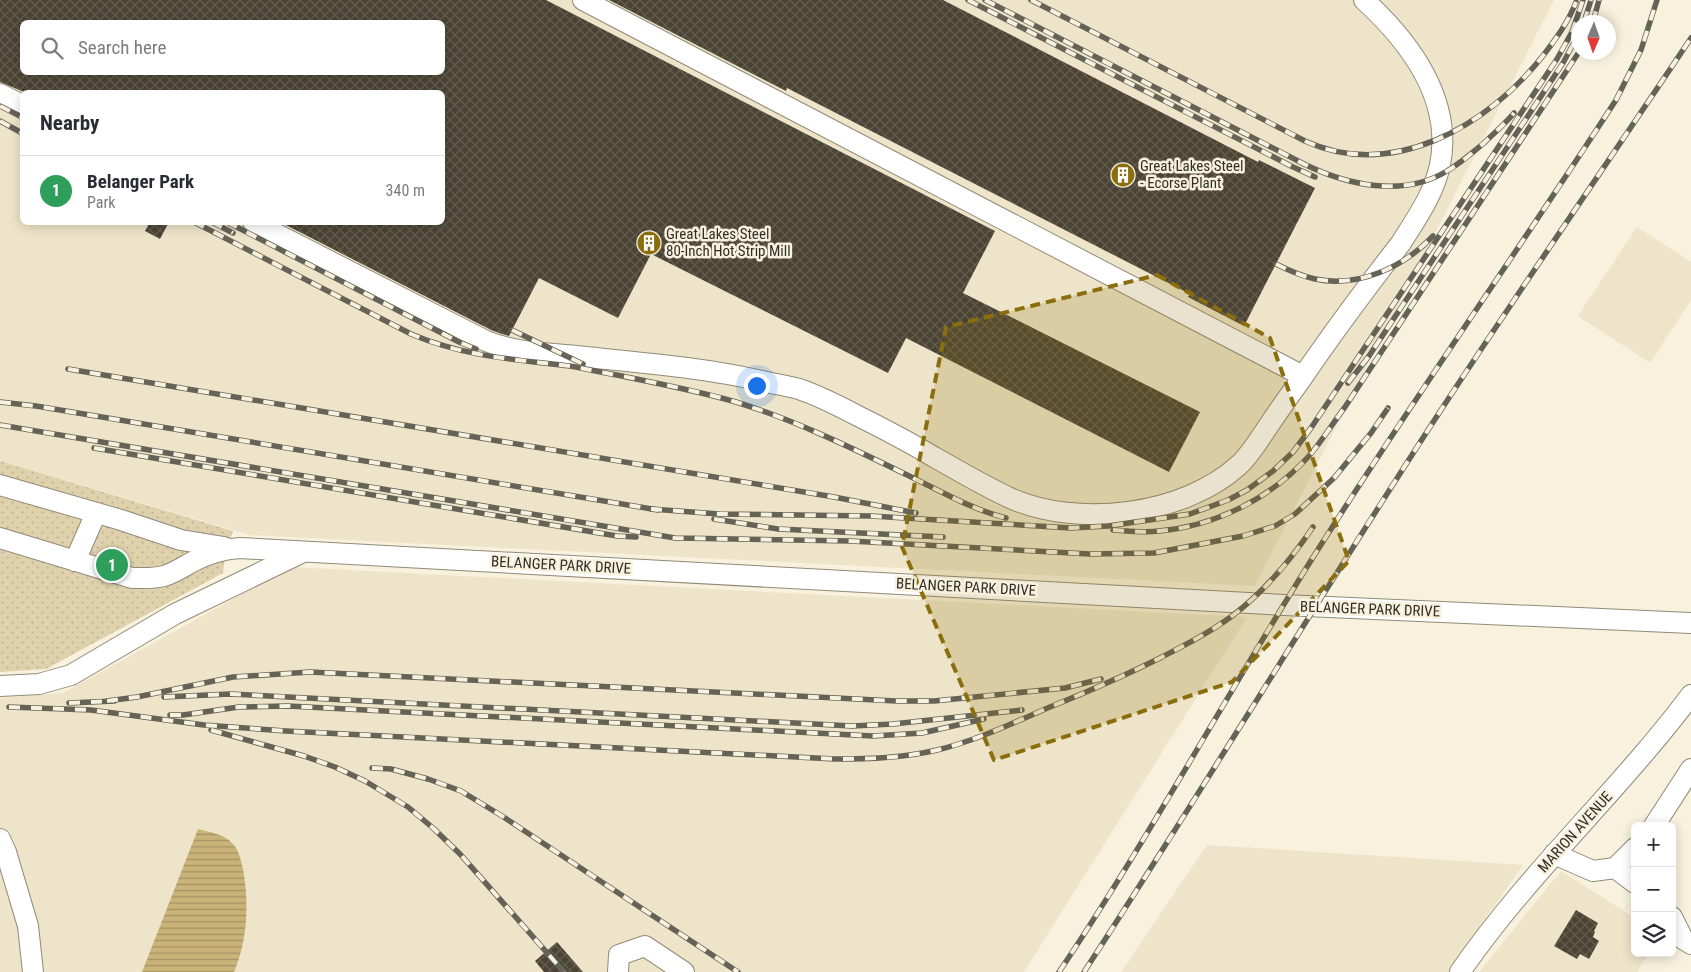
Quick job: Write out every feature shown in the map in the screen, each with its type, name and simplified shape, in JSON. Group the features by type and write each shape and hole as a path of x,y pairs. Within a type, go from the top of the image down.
{"street":[{"path":"583,0 1303,376"},
{"path":"259,225 503,348 538,353 624,360 724,373 799,389 826,399 882,428 995,491 1032,506 1082,514 1129,512 1159,506 1181,500 1213,484 1240,465 1257,444 1303,376 1416,220 1428,198 1440,165 1442,152 1441,129 1437,107 1427,77 1400,39 1379,14 1364,0"},
{"path":"0,94 20,104"},
{"path":"0,485 181,540 237,548"},
{"path":"76,562 96,513"},
{"path":"0,538 132,578 163,576 179,570 206,555 237,548"},
{"name":"BELANGER PARK DRIVE","path":"237,548 1284,605 1691,623"},
{"path":"0,686 39,684 70,675 175,614 305,552"},
{"name":"MARION AVENUE","path":"1460,972 1514,900 1619,784 1662,734 1691,695"},
{"path":"1657,822 1691,769"},
{"path":"0,839 6,852 28,926 33,972"},
{"path":"1554,854 1593,871 1615,868 1631,852"},
{"path":"1615,868 1631,880"},
{"path":"1676,922 1688,937"},
{"path":"618,972 619,954 645,946 684,972"}],"highlighted area":[{"path":"1157,275 1270,338 1349,561 1232,682 994,760 902,547 946,327"}],"shaded area":[{"path":"0,0 1554,0 1255,586 250,535 0,461"},
{"path":"1637,227 1691,262 1691,300 1650,363 1578,316"},
{"path":"0,461 233,531 225,556 223,573 46,669 0,672"},
{"path":"291,567 1247,617 1024,972 0,972 0,698 63,693"},
{"path":"198,829 217,834 229,840 240,856 245,882 246,921 239,960 234,972 142,972"},
{"path":"1207,845 1523,865 1448,972 1121,972"},
{"path":"1561,871 1631,915 1631,957 1646,957 1637,972 1479,972"}],"building":[{"name":"Great Lakes Steel 80-Inch Hot Strip Mill","path":"0,0 546,0 995,231 963,293 1200,412 1169,472 906,338 888,373 651,254 618,318 539,278 509,336 491,330 286,225 445,225 445,90 20,90 0,82"},
{"name":"Great Lakes Steel - Ecorse Plant","path":"609,0 943,0 1258,162 1259,160 1315,188 1244,326 1188,297 1190,294 787,88 786,91"},
{"path":"148,225 167,225 160,239 145,231"},
{"path":"1576,910 1598,923 1593,937 1599,941 1589,959 1580,954 1577,959 1554,946"},
{"path":"557,942 583,972 544,972 535,961"}],"railway":[{"path":"968,0 1315,177"},
{"path":"985,0 1304,164 1338,178 1357,183 1375,186 1394,186 1430,179 1447,171 1466,158 1514,113"},
{"path":"1031,0 1305,141 1338,152 1371,154 1404,150 1436,140 1466,124 1494,105 1520,82 1542,57 1565,24 1576,2"},
{"path":"651,509 719,514 871,516 1071,528 1108,526 1190,514 1228,500 1247,490 1273,471 1293,452 1311,428 1557,59 1572,32 1583,0"},
{"path":"1586,15 1591,0"},
{"path":"1595,15 1599,0"},
{"path":"1059,972 1126,868 1317,551 1616,100 1641,50 1657,0"},
{"path":"1084,972 1441,410 1691,38"},
{"path":"1348,383 1369,356 1563,63 1571,48"},
{"path":"1113,530 1159,531 1201,523 1221,516 1260,497 1278,485 1309,456 1345,407 1574,60"},
{"path":"0,106 20,116"},
{"path":"0,121 20,132"},
{"path":"200,225 411,334 431,342 489,356 570,366 622,376 736,402 821,434 967,504 1006,518"},
{"path":"218,225 233,233"},
{"path":"233,225 476,349"},
{"path":"1276,264 1295,273 1315,279 1332,281 1364,278 1395,266 1409,257 1433,236"},
{"path":"512,330 583,364"},
{"path":"68,369 834,497 916,513"},
{"path":"0,402 36,406 658,510"},
{"path":"0,425 675,538 850,541 1090,554 1154,553 1243,536 1275,526 1295,514 1334,478 1371,433 1388,408"},
{"path":"94,448 617,536 636,537"},
{"path":"714,519 778,529 943,537"},
{"path":"9,707 91,710 204,725 286,731 835,759 912,755 965,742 994,731 1160,658 1215,628 1244,607 1266,586 1286,564 1313,527"},
{"path":"107,701 137,697 233,677 310,672 896,701 934,701 1065,688 1101,679"},
{"path":"164,697 230,694 852,726 893,724 1022,710"},
{"path":"69,703 114,701"},
{"path":"170,715 239,707 288,706 873,736 922,733 984,719"},
{"path":"211,730 304,756 335,767 365,781 408,807 460,854 564,972"},
{"path":"372,768 391,769 428,779 461,791 738,972"}],"place":[{"name":"Great Lakes Steel - Ecorse Plant","path":"1123,175"},
{"name":"Great Lakes Steel 80-Inch Hot Strip Mill","path":"649,243"},
{"name":"Belanger Park","path":"112,565"}]}
